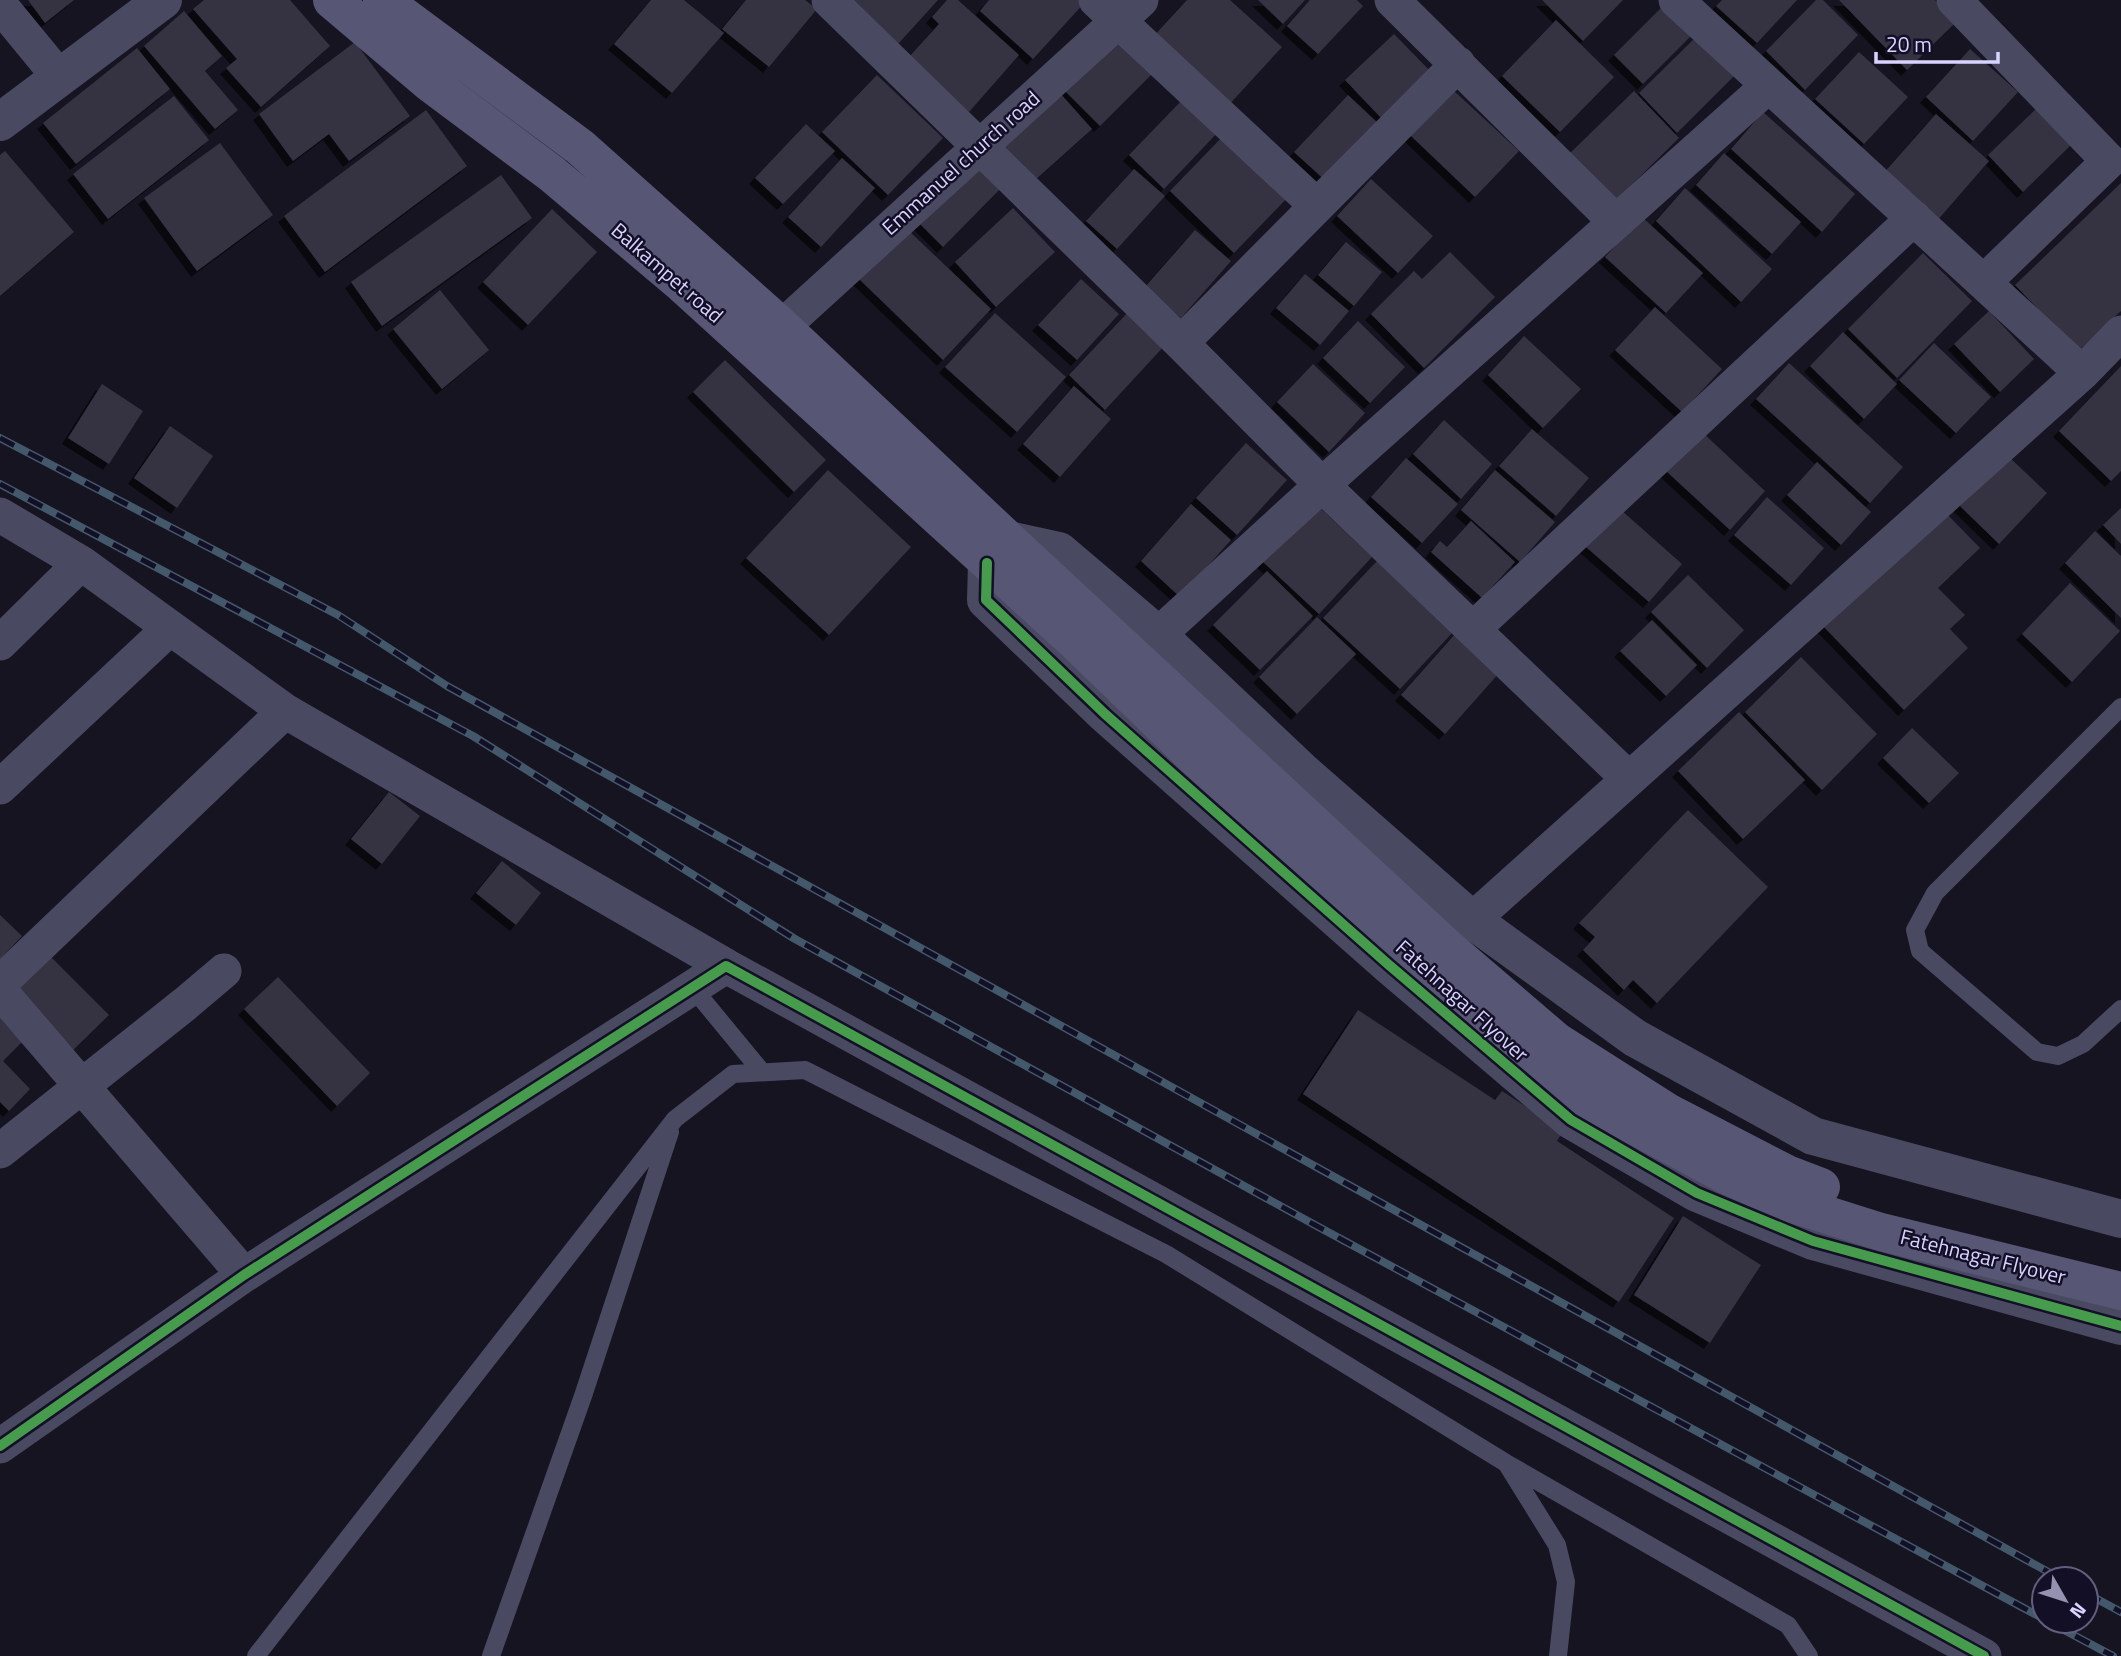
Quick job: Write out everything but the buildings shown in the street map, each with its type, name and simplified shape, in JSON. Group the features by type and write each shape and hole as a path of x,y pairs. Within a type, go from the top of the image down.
{"main road":[{"name":"Balkampet road","path":"332,0 430,83 552,174 997,551"},
{"name":"Balkampet road","path":"382,0 580,147 782,327 997,551"},
{"name":"Fatehnagar Flyover","path":"997,551 1086,633 1556,1041 1670,1113 1787,1174 1892,1214 2121,1264"},
{"name":"Fatehnagar Flyover","path":"1086,633 1199,761 1514,1051 1583,1098 1728,1176 1783,1201 1881,1233 2121,1291"}],"street":[{"path":"0,122 163,0"},
{"path":"829,0 1181,343 1322,485 1629,779"},
{"path":"1392,0 1615,221"},
{"path":"1954,0 2109,161 1984,282"},
{"path":"1689,4 1768,86 2082,373"},
{"path":"0,5 60,78"},
{"path":"1118,7 1316,205"},
{"name":"Emmanuel church road","path":"782,327 980,146 1118,7"},
{"path":"1181,343 1458,64"},
{"path":"1158,635 1768,86"},
{"path":"1473,629 1914,218"},
{"path":"1472,920 2082,373 2121,333"},
{"path":"0,515 82,563 285,711 726,966 1984,1656"},
{"path":"2121,1219 1813,1136 1634,1038 1472,920 1303,772 1158,635 1059,551 997,551 986,600 1076,685 1389,965 1571,1120 1697,1193 1813,1241 2121,1326"},
{"path":"0,643 82,563"},
{"path":"0,787 170,628"},
{"path":"0,983 285,711"},
{"path":"0,1446 244,1275 726,966"},
{"path":"0,1151 224,971"},
{"path":"0,991 244,1275"}],"lane":[{"path":"2121,707 1935,893 1915,930 1920,951 2037,1052 2058,1056 2083,1044 2121,1009"},
{"path":"692,987 762,1072"},
{"path":"256,1656 675,1119 733,1074 805,1070 1166,1254 1506,1463 1788,1625 1809,1656"},
{"path":"491,1656 583,1396 675,1119"},
{"path":"1506,1463 1557,1545 1566,1582 1558,1656"}],"railway":[{"path":"0,438 338,615 447,686 2036,1565"},
{"path":"0,484 473,736 795,939 1315,1225 2030,1611"},
{"path":"2100,1601 2121,1612"},
{"path":"2073,1635 2113,1656"}],"cycle path":[{"path":"987,563 986,600 1105,714 1389,965 1571,1120 1697,1193 1813,1241 2121,1326"},
{"path":"0,1446 244,1275 726,966 1984,1656"}]}
